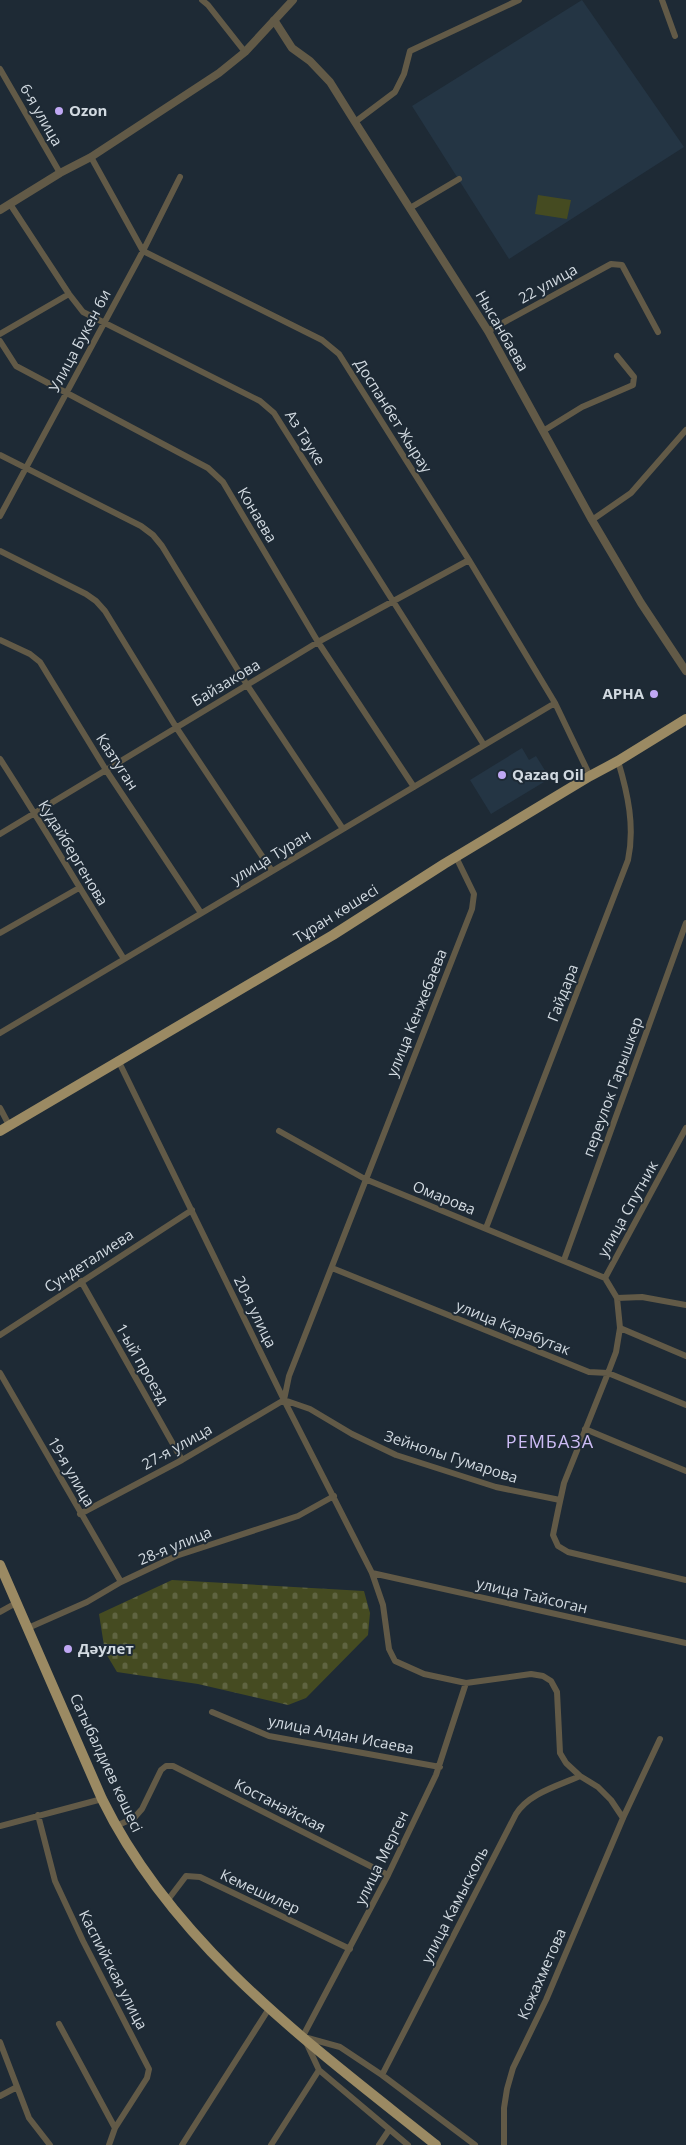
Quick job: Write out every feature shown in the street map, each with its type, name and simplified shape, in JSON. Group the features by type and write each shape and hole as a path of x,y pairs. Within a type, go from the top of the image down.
{"main road":[{"name":"Тұран көшесі","path":"5,1128 333,935 456,857 590,776 618,762 686,719"},
{"name":"Сатыбалдиев көшесі","path":"0,1565 102,1799 116,1826 156,1888 230,1972 349,2075 436,2145"}],"street":[{"path":"202,0 245,52"},
{"path":"0,210 60,173 91,157 219,73 245,52 294,0"},
{"path":"355,122 395,92 404,74 410,51 519,0"},
{"path":"662,0 675,36"},
{"name":"Нысанбаева","path":"274,20 292,48 310,61 330,82 488,331 592,520 641,603 686,671"},
{"name":"6-я улица","path":"0,69 60,173"},
{"path":"91,157 143,251"},
{"name":"Улица Букен би","path":"0,516 143,251 180,177"},
{"path":"410,208 459,179"},
{"name":"Аз Тауке","path":"10,204 68,294 83,312 269,407 484,745"},
{"name":"Доспанбет Жырау","path":"143,251 331,346 339,354 469,560 554,703 590,776"},
{"name":"22 улица","path":"488,331 611,264 622,265 658,332"},
{"path":"0,334 68,294"},
{"name":"Конаева","path":"0,341 16,366 215,473 223,482 318,642 414,787"},
{"path":"543,431 582,407 633,385 634,377 617,356"},
{"path":"592,520 632,493 686,430"},
{"path":"0,455 141,526 153,535 162,546 247,685 343,829"},
{"path":"0,551 86,594 105,611 176,728 272,871"},
{"name":"Байзакова","path":"0,834 318,642 469,560"},
{"name":"Казтуган","path":"0,640 36,658 106,770 201,913"},
{"name":"улица Туран","path":"0,1033 554,703"},
{"name":"Кудайбергенова","path":"0,759 35,813 78,888 124,959"},
{"name":"Гайдара","path":"486,1228 628,860 631,844 629,801 618,762"},
{"name":"улица Кенжебаева","path":"284,1400 289,1376 474,901 474,894 470,883 456,857"},
{"path":"0,933 78,888"},
{"name":"переулок Гарышкер","path":"564,1260 686,923"},
{"name":"20-я улица","path":"118,1060 284,1400 372,1573 383,1605 389,1649 395,1661 424,1674 466,1683"},
{"path":"0,1108 5,1128"},
{"name":"улица Спутник","path":"560,1500 564,1483 616,1352 620,1328 617,1298 605,1278 686,1128"},
{"name":"Омарова","path":"278,1131 365,1179 605,1278"},
{"name":"Сундеталиева","path":"0,1335 192,1210"},
{"name":"улица Карабутак","path":"332,1268 589,1372 608,1374 686,1405"},
{"name":"1-ый проезд","path":"81,1281 182,1460"},
{"path":"617,1298 642,1297 686,1305"},
{"path":"620,1328 686,1356"},
{"name":"19-я улица","path":"0,1373 121,1582"},
{"name":"27-я улица","path":"80,1514 182,1460 284,1400"},
{"name":"Зейнолы Гумарова","path":"284,1400 310,1409 352,1434 396,1455 496,1487 560,1500"},
{"path":"585,1429 686,1471"},
{"name":"28-я улица","path":"28,1628 87,1602 121,1582 176,1556 298,1516 334,1496"},
{"path":"560,1500 553,1535 558,1546 568,1552 686,1580"},
{"name":"улица Тайсоган","path":"372,1573 686,1643"},
{"path":"0,1612 16,1603"},
{"path":"466,1683 531,1674 543,1676 551,1681 557,1692 560,1753 566,1763 580,1776 598,1787 611,1800 623,1818"},
{"name":"улица Мерген","path":"303,2036 388,1875 440,1767 466,1683"},
{"name":"улица Алдан Исаева","path":"212,1712 269,1736 440,1767"},
{"name":"Кожахметова","path":"504,2145 504,2108 513,2068 546,2000 623,1818 660,1738"},
{"name":"Костанайская","path":"116,1826 134,1818 142,1809 161,1770 166,1766 173,1766 388,1875"},
{"name":"улица Камысколь","path":"382,2075 522,1803 580,1776"},
{"path":"0,1826 102,1799"},
{"name":"Каспийская улица","path":"38,1815 55,1881 83,1941 149,2069 147,2078 115,2128 109,2145"},
{"name":"Кемешилер","path":"167,1901 186,1876 200,1877 350,1949"},
{"path":"182,2145 270,2007"},
{"path":"59,2024 115,2128"},
{"path":"303,2036 340,2046 382,2075 474,2145"},
{"path":"303,2036 318,2070 408,2145"},
{"path":"0,2042 29,2118 50,2145"},
{"path":"271,2145 318,2070"},
{"path":"0,2096 17,2087"},
{"path":"379,2145 389,2130"}],"shaded area":[{"path":"582,0 684,147 509,259 412,106"},
{"path":"522,748 529,760 536,756 546,772 540,776 544,782 491,814 470,780"}],"green space":[{"path":"538,195 571,200 567,219 535,214"},
{"path":"172,1580 364,1591 370,1613 368,1635 306,1698 288,1705 198,1684 117,1672 105,1652 99,1614"}],"place":[{"name":"Ozon","path":"59,111"},
{"name":"АРНА","path":"654,694"},
{"name":"Qazaq Oil","path":"502,775"},
{"name":"Дәулет","path":"68,1649"}],"district":[{"name":"РЕМБАЗА","path":"550,1442"}]}
